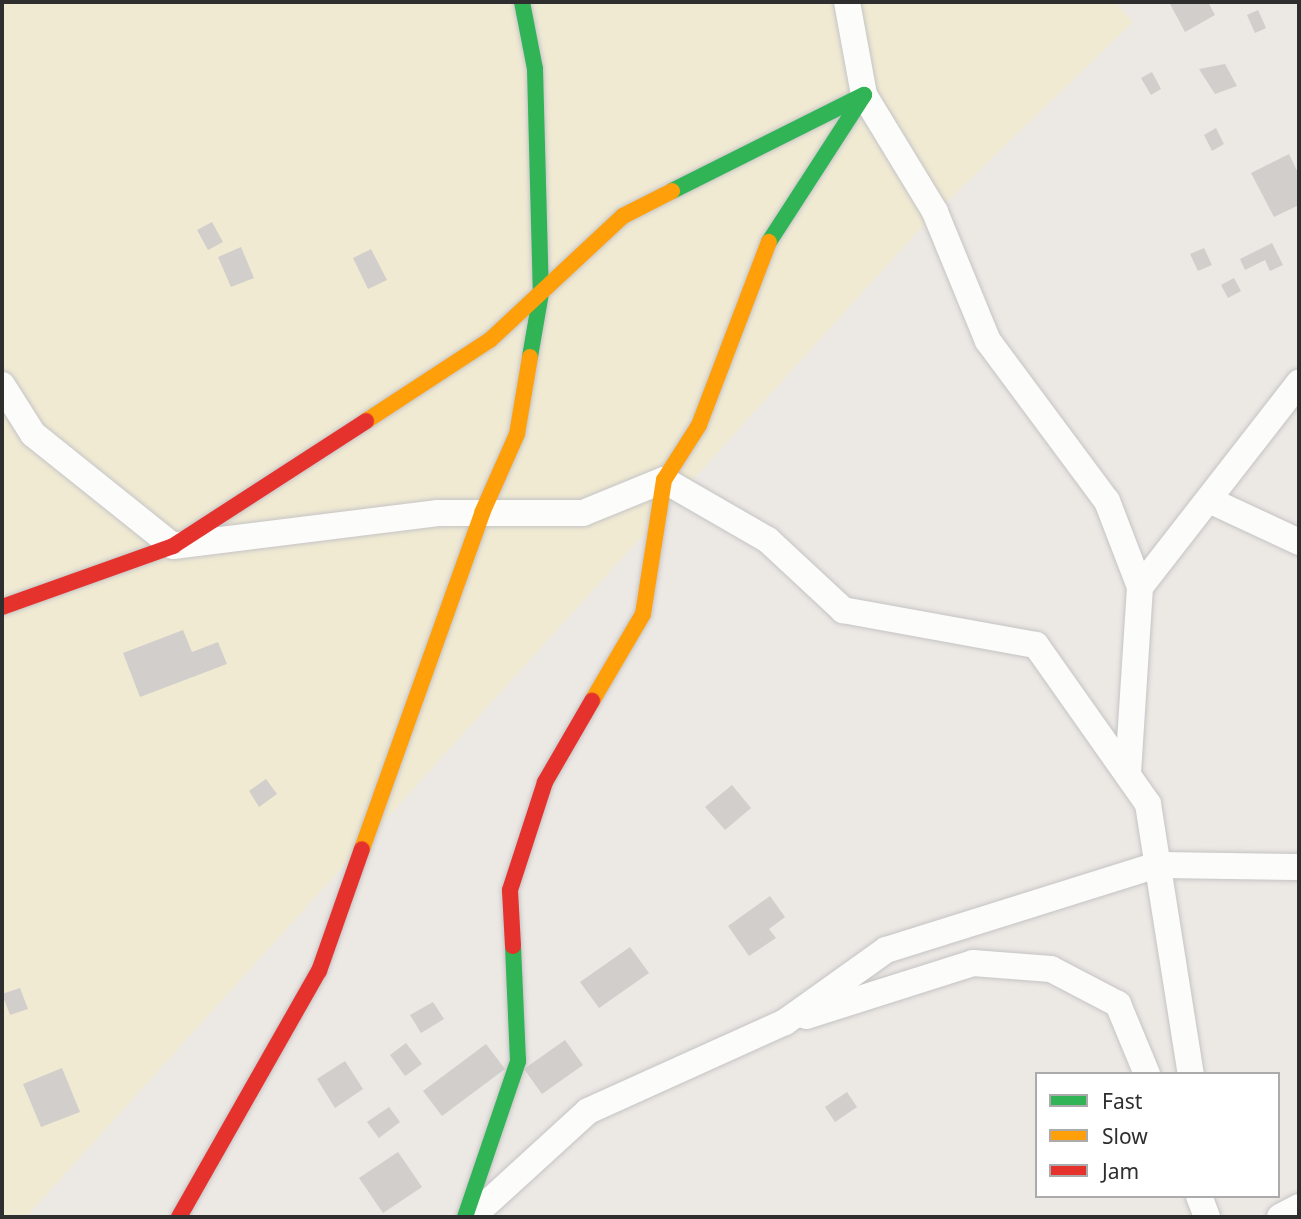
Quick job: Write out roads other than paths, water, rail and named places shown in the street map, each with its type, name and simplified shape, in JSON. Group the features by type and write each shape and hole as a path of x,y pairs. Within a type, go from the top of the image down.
{"street":[{"path":"179,1217 319,971 482,513 517,433 541,293 536,69 522,2"},
{"path":"847,2 864,95 935,212 988,341 1107,501 1140,587 1128,772"},
{"path":"173,546 490,340 623,216 864,95"},
{"path":"465,1217 518,1060 510,890 545,782 643,614 664,480 699,425 767,245 864,95"},
{"path":"1140,587 1299,383"},
{"path":"2,385 33,434 173,546"},
{"path":"2,607 173,546 438,513 583,513 664,480"},
{"path":"664,480 768,540 844,610 1036,645 1148,804 1191,1072"},
{"path":"1209,500 1299,542"},
{"path":"785,1022 886,950 1157,865 1299,867"},
{"path":"472,1217 588,1111 785,1022 973,963 1051,969 1118,1004 1146,1072"},
{"path":"1200,1198 1208,1217"},
{"path":"1212,1198 1215,1217"},
{"path":"1280,1217 1299,1208"}]}
